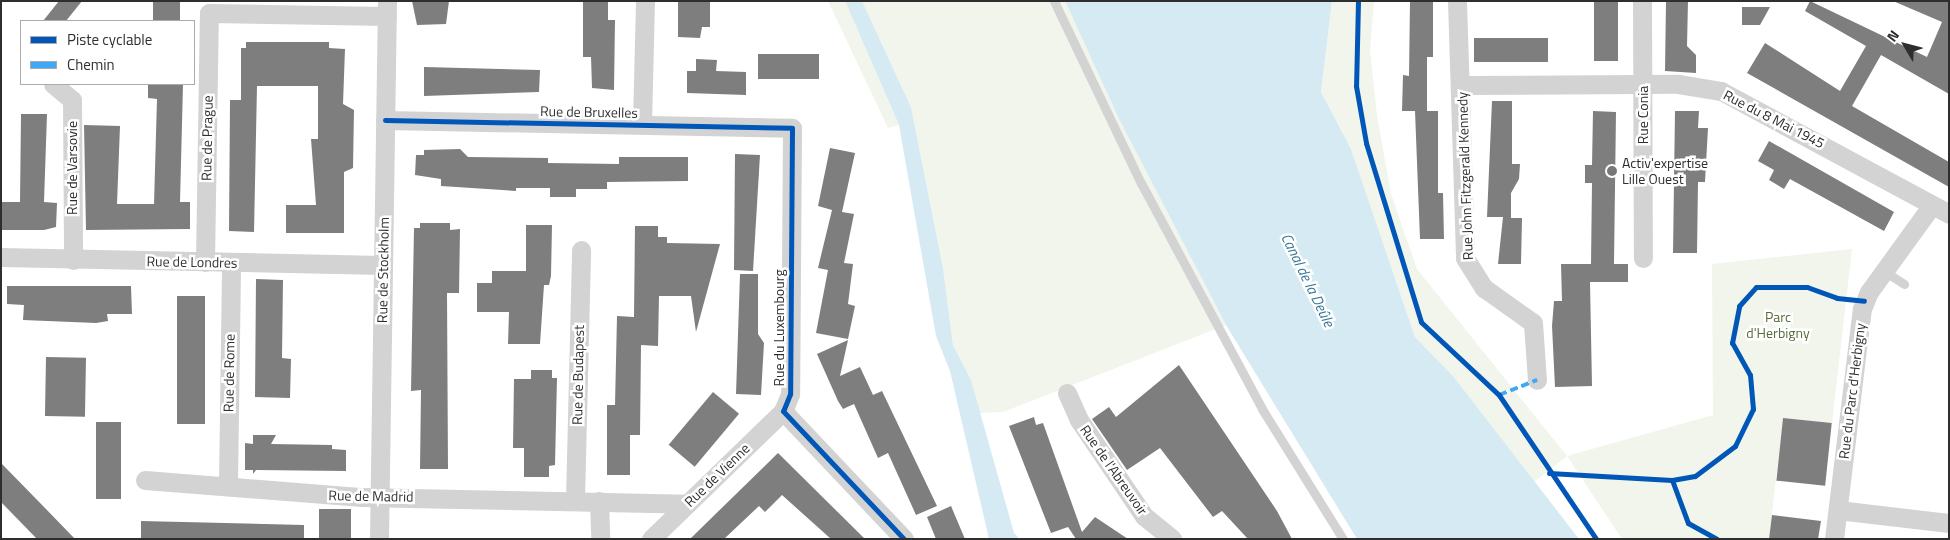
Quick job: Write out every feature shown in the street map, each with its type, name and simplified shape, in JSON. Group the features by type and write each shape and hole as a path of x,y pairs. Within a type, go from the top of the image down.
{"street":[{"path":"642,124 645,1"},
{"name":"Rue John Fitzgerald Kennedy","path":"1457,1 1457,69 1463,85 1465,258 1484,288 1533,323 1537,380"},
{"name":"Rue Conia","path":"1642,1 1643,258"},
{"name":"Rue de Prague","path":"205,262 209,13 387,8"},
{"name":"Rue de Stockholm","path":"378,539 387,8"},
{"name":"Rue du 8 Mai 1945","path":"1463,85 1642,84 1694,86 1735,96 1949,214"},
{"name":"Rue de Varsovie","path":"54,85 72,100 73,260"},
{"name":"Rue de Bruxelles","path":"385,120 792,128"},
{"name":"Rue du Luxembourg","path":"784,412 790,394 792,128"},
{"name":"Rue du Parc d'Herbigny","path":"1834,539 1862,309 1883,271 1932,205"},
{"name":"Rue de Budapest","path":"575,500 581,250"},
{"name":"Rue de Londres","path":"1,257 383,265"},
{"name":"Rue de Rome","path":"228,484 231,262"},
{"name":"Rue de l'Abreuvoir","path":"1067,393 1079,420 1144,516 1172,539"},
{"path":"784,412 904,539"},
{"name":"Rue de Vienne","path":"651,539 784,412"},
{"name":"Rue de Madrid","path":"145,480 228,484 241,491 379,498 575,500 687,504"},
{"path":"599,501 600,539"},
{"path":"1838,510 1949,523"}],"lane":[{"path":"1054,1 1141,183 1254,393 1344,539"},
{"path":"1883,271 1904,284"}],"green space":[{"path":"828,1 845,1 899,125 888,128"},
{"path":"862,1 1065,1 1119,119 1226,325 1003,412 979,413 971,380 953,345 943,268 911,107"},
{"path":"1332,1 1374,1 1370,50 1377,116 1391,194 1417,269 1567,456 1534,482 1453,376 1415,337 1351,149 1321,92"},
{"name":"Parc d'Herbigny","path":"1852,249 1832,423 1783,418 1769,539 1622,539 1567,456 1713,415 1712,264"}],"water":[{"path":"845,1 862,1 911,107 943,268 953,345 971,380 1014,533 1020,539 989,539 950,371 936,336 899,125"},
{"name":"Canal de la Deûle","path":"1065,1 1332,1 1321,92 1351,149 1415,337 1453,376 1579,539 1357,539 1226,325 1119,119"}],"building":[{"path":"59,1 82,1 67,20 44,20"},
{"path":"153,1 180,1 180,20 153,20"},
{"path":"412,1 449,1 446,24 417,25"},
{"path":"583,1 608,1 608,20 615,20 614,90 592,88 591,57 583,57"},
{"path":"678,1 710,1 710,27 702,27 700,38 678,37"},
{"path":"1410,1 1433,1 1433,57 1427,57 1427,111 1438,111 1438,193 1443,193 1444,239 1420,239 1415,111 1402,111 1403,75 1409,76"},
{"path":"1594,1 1618,1 1618,61 1594,61"},
{"path":"1666,1 1688,1 1687,46 1696,55 1696,73 1665,71"},
{"path":"1810,1 1927,57 1942,22 1893,1 1949,1 1949,94 1881,55 1852,106 1949,162 1949,187 1747,73 1765,43 1840,91 1866,46 1805,11"},
{"path":"1742,7 1770,7 1760,25 1742,25"},
{"path":"1474,38 1548,38 1548,62 1474,62"},
{"path":"246,42 329,42 329,48 345,49 343,104 354,110 353,168 344,172 344,233 286,233 286,205 316,205 311,139 318,139 318,86 257,86 254,232 229,231 230,100 241,100 241,48 246,48"},
{"path":"758,54 819,54 819,79 758,79"},
{"path":"696,59 717,60 716,71 746,72 746,95 687,93 687,71 696,71"},
{"path":"424,67 540,70 539,92 424,96"},
{"path":"148,85 183,85 180,202 190,202 190,229 86,230 84,125 120,126 117,204 154,204 157,99 148,98"},
{"path":"1492,101 1512,101 1512,164 1520,164 1519,179 1511,193 1511,218 1522,218 1521,264 1498,264 1503,217 1487,217"},
{"path":"1593,111 1616,112 1614,264 1628,264 1628,282 1590,282 1592,386 1555,387 1552,326 1554,301 1562,301 1561,264 1591,264 1592,183 1585,183 1585,165 1592,165"},
{"path":"1675,111 1699,111 1698,128 1708,128 1705,182 1698,182 1697,253 1673,253"},
{"path":"21,114 47,114 44,202 57,203 56,227 44,230 1,230 1,202 20,202"},
{"path":"1769,141 1894,212 1884,231 1790,179 1784,189 1769,180 1774,170 1758,161"},
{"path":"830,148 855,153 842,212 854,214 844,263 853,264 848,304 855,306 848,339 816,333 828,270 818,268 832,210 818,206"},
{"path":"460,149 468,157 548,158 548,163 619,164 619,157 688,157 688,181 607,182 607,189 576,189 576,197 550,197 550,188 516,188 516,191 441,186 441,179 415,175 416,155 424,155 424,150"},
{"path":"735,154 760,155 753,271 734,270"},
{"path":"420,223 450,223 450,230 460,229 459,293 447,293 448,469 420,469 421,390 411,391 414,228 420,228"},
{"path":"526,225 552,225 551,276 549,285 544,285 540,344 508,344 509,312 477,312 477,283 492,283 492,271 526,271"},
{"path":"635,226 658,226 658,237 667,237 667,243 720,244 696,332 691,296 659,296 658,346 641,345 640,435 630,435 630,475 607,475 607,405 615,405 617,316 634,317"},
{"path":"740,274 758,274 758,334 764,343 761,395 736,394"},
{"path":"256,279 283,280 282,358 291,359 290,398 255,397"},
{"path":"7,286 131,286 132,314 107,314 108,321 96,323 23,320 24,305 7,304"},
{"path":"177,296 205,296 205,424 177,424"},
{"path":"848,340 840,376 860,367 873,395 882,391 937,506 916,515 888,453 878,458 854,404 843,409 838,401 817,354"},
{"path":"46,357 86,358 85,417 45,416"},
{"path":"1179,365 1277,511 1292,539 1248,539 1222,511 1213,517 1160,448 1127,470 1092,419 1109,407 1116,417"},
{"path":"531,370 552,370 552,378 557,378 555,465 549,466 549,477 524,477 524,448 513,448 514,379 531,379"},
{"path":"713,392 739,414 695,467 669,445"},
{"path":"1034,417 1036,425 1043,423 1082,532 1095,517 1128,539 1076,539 1068,527 1051,533 1009,426"},
{"path":"1783,418 1832,423 1825,486 1776,481"},
{"path":"96,422 121,422 121,499 96,499"},
{"path":"253,435 276,435 271,444 332,445 332,449 346,450 346,471 256,470 253,474 253,470 245,470 245,443 253,444"},
{"path":"778,453 865,539 831,539 782,495 765,512 759,506 724,539 690,539"},
{"path":"1,463 75,539 37,539 1,502"},
{"path":"951,506 965,539 936,539 927,517"},
{"path":"319,509 351,509 351,539 319,539"},
{"path":"1772,515 1821,521 1818,539 1769,539"},
{"path":"141,521 304,525 304,539 141,539"}],"marked path":[{"path":"1499,395 1537,380"}],"cycle path":[{"path":"1358,1 1356,86 1366,143 1421,322 1499,395 1596,539"},
{"path":"385,120 792,128 790,394 783,411 904,539"},
{"path":"1672,480 1695,476 1735,446 1753,409 1750,375 1732,343 1739,306 1756,287 1807,287 1837,298 1864,301"},
{"path":"1549,473 1672,480 1688,523 1717,539"}],"place":[{"name":"Activ'expertise Lille Ouest","path":"1612,171"}]}
